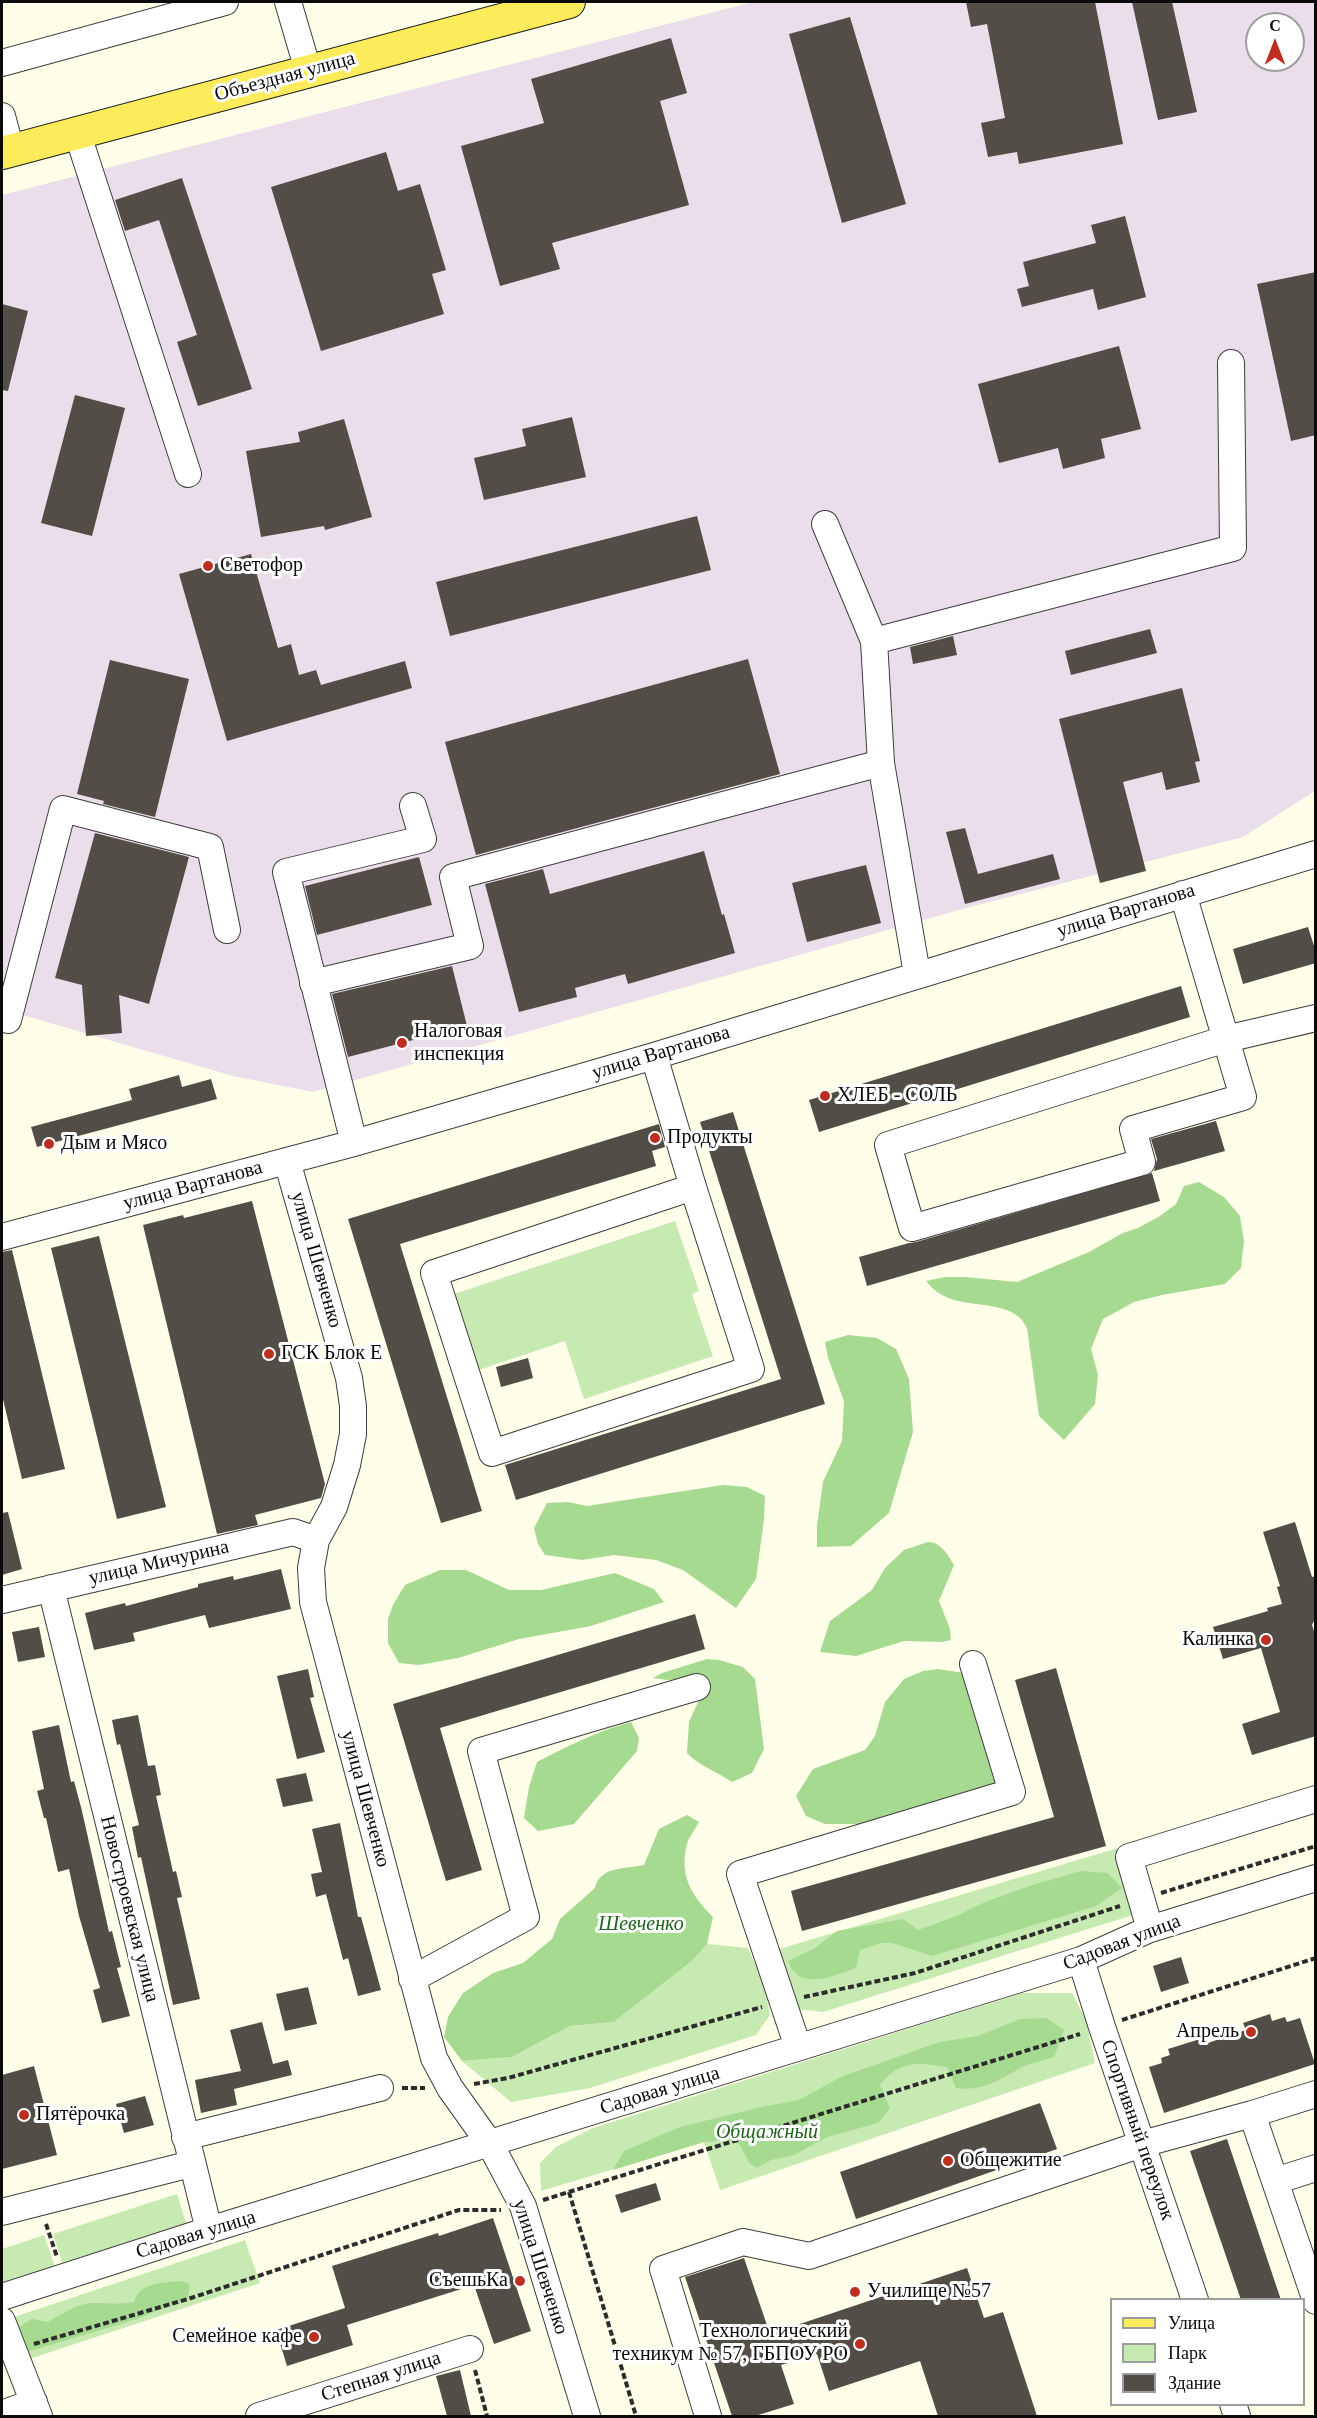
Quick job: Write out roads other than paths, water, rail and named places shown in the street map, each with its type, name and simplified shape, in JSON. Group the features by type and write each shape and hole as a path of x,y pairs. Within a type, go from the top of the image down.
{"main road":[{"name":"Объездная улица","path":"6,152 308,70 516,8 569,2"}],"street":[{"path":"2,63 225,2"},
{"path":"288,2 308,70"},
{"path":"2,116 6,152"},
{"path":"77,132 188,474"},
{"path":"874,641 1164,555 1233,548 1231,363"},
{"path":"825,524 874,641 880,763 917,974"},
{"path":"313,983 470,946 453,877 880,763"},
{"path":"354,1143 286,872 423,838 414,806"},
{"path":"2,1018 8,1020 63,810 210,847 227,930"},
{"name":"улица Вартанова","path":"2,1237 354,1143 654,1056 1316,854"},
{"path":"1184,894 1226,1040 1243,1097 1133,1129 1143,1162 912,1228 888,1145 1226,1040 1316,1018"},
{"path":"654,1056 751,1369 492,1453 434,1273 693,1187"},
{"name":"улица Шевченко","path":"287,1161 349,1378 353,1406 353,1434 347,1465 334,1507 316,1540 311,1568 312,1602 434,2058 450,2088 490,2144 523,2206 587,2416"},
{"name":"улица Мичурина","path":"2,1600 293,1532 316,1540"},
{"name":"Новостроевская улица","path":"51,1588 208,2230"},
{"path":"798,2048 740,1874 1012,1792 973,1664"},
{"path":"412,1979 526,1917 481,1751 697,1687"},
{"path":"1150,1929 1129,1857 1316,1799"},
{"name":"Садовая улица","path":"2,2297 208,2230 1081,1960 1150,1929 1316,1878"},
{"name":"Спортивный переулок","path":"1081,1960 1194,2298"},
{"path":"185,2137 380,2088"},
{"path":"708,2416 663,2269 743,2242 809,2256 1143,2144 1316,2094"},
{"path":"1252,2114 1316,2301"},
{"path":"2,2212 191,2164"},
{"path":"1275,2181 1316,2168"},
{"path":"2,2321 37,2409 2,2414"},
{"name":"Степная улица","path":"259,2416 470,2349"}],"place":[{"name":"Светофор","path":"208,566"},
{"name":"Налоговая инспекция","path":"402,1043"},
{"name":"ХЛЕБ - СОЛЬ","path":"825,1096"},
{"name":"Продукты","path":"655,1138"},
{"name":"Дым и Мясо","path":"49,1144"},
{"name":"ГСК Блок Е","path":"269,1354"},
{"name":"Калинка","path":"1266,1640"},
{"name":"Апрель","path":"1251,2032"},
{"name":"Пятёрочка","path":"24,2115"},
{"name":"Общежитие","path":"948,2161"},
{"name":"СъешьКа","path":"520,2281"},
{"name":"Училище №57","path":"855,2292"},
{"name":"Семейное кафе","path":"314,2337"},
{"name":"Технологический техникум № 57, ГБПОУ РО","path":"860,2344"}],"park label":[{"name":"Шевченко","path":"641,1925"},
{"name":"Общажный","path":"767,2133"}]}
